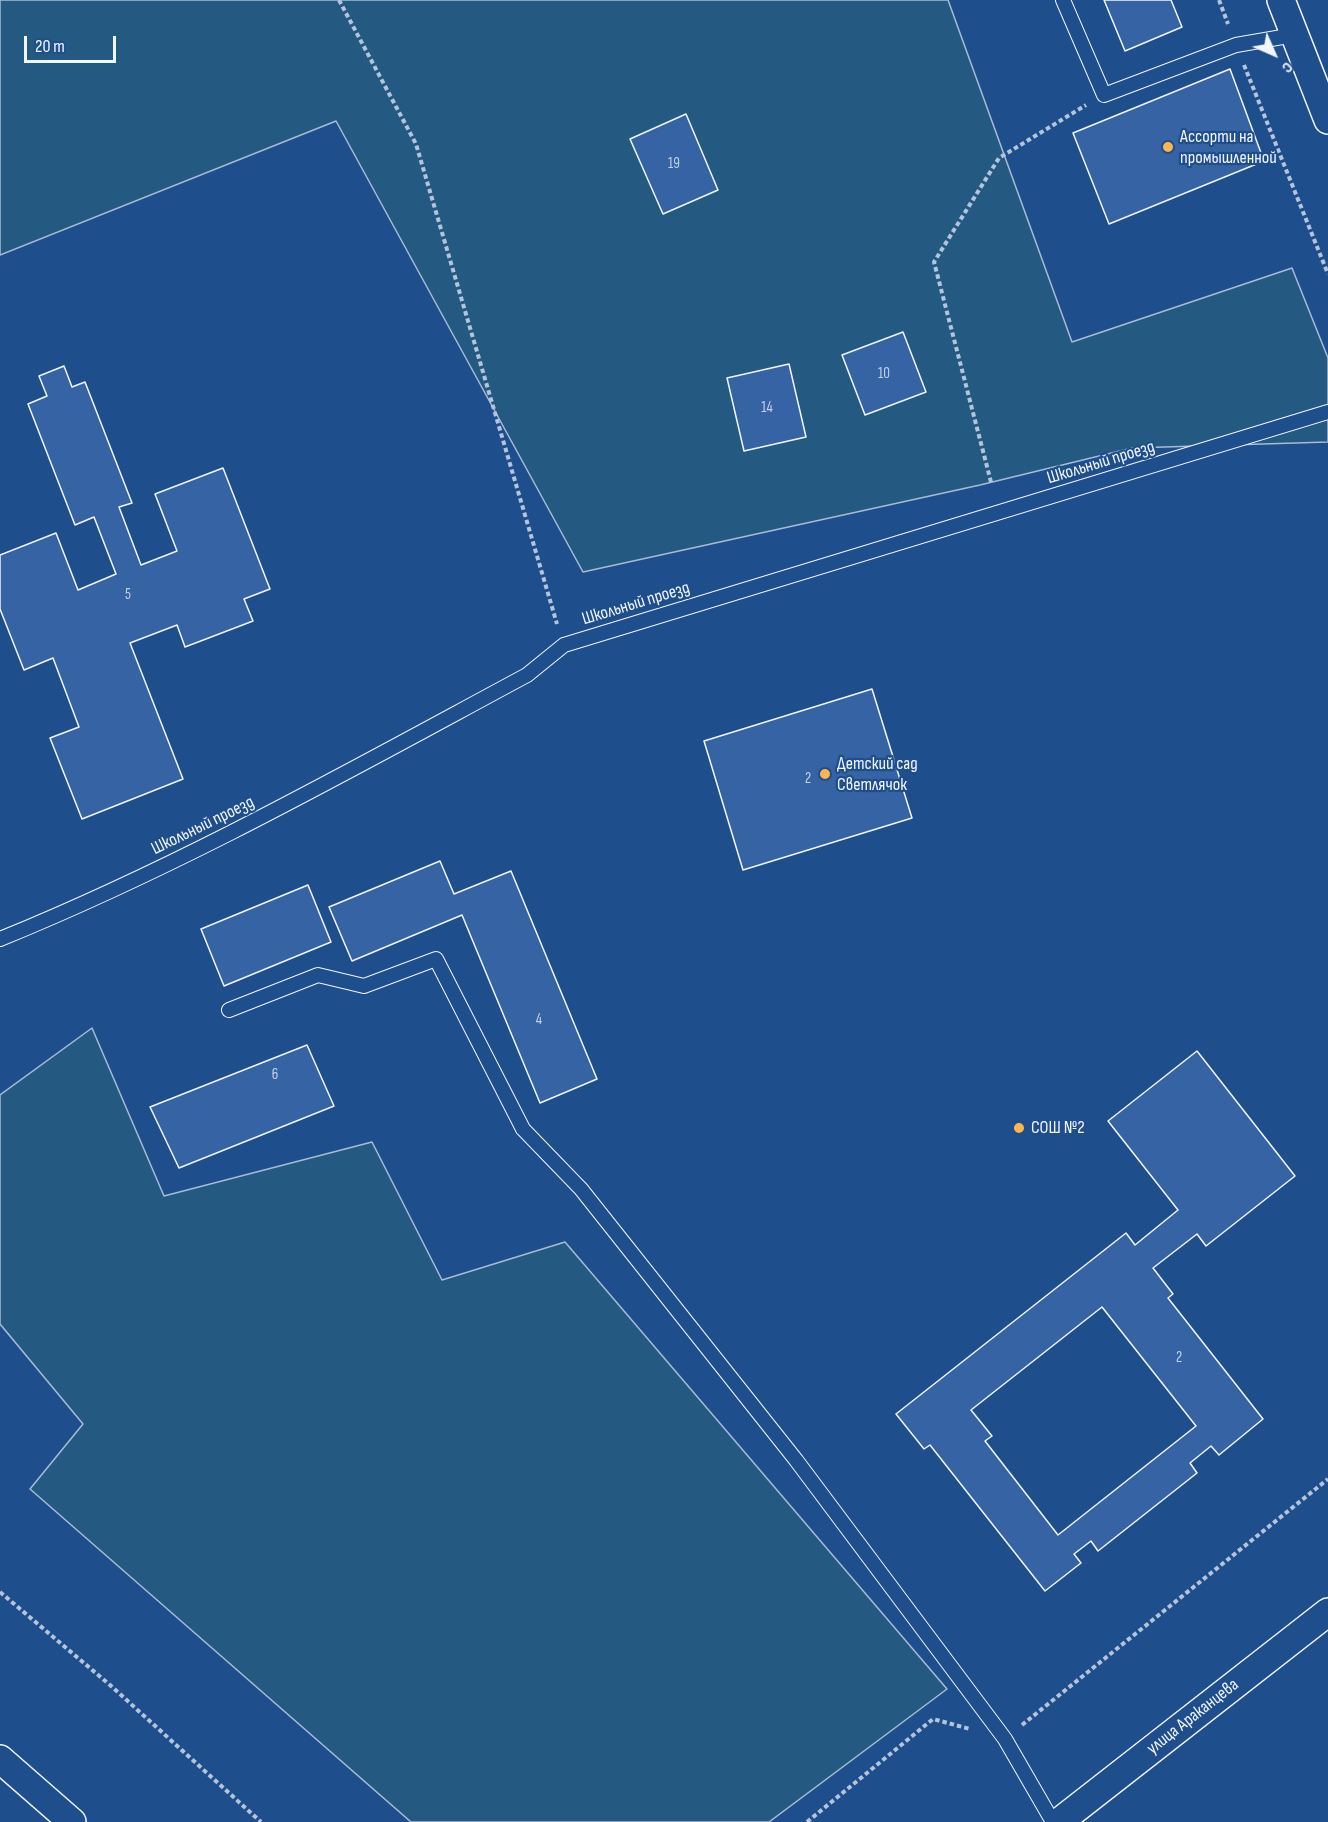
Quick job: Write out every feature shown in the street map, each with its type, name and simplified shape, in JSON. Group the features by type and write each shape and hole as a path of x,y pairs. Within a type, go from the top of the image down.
{"street":[{"path":"1281,0 1328,120"},
{"name":"улица Араканцева","path":"1059,1822 1328,1612"},
{"path":"0,1759 72,1822"}],"lane":[{"path":"1063,0 1104,94 1236,45 1294,35"},
{"name":"Школьный проезд","path":"0,939 54,917 243,828 527,675 564,645 1328,412"},
{"path":"229,1010 318,975 364,986 436,959 523,1129 581,1189 789,1450 1005,1739 1053,1822"}],"path":[{"path":"339,0 416,144 564,645"},
{"path":"1219,0 1328,274"},
{"path":"991,482 934,262 999,158 1104,94"},
{"path":"807,1822 933,1719 1005,1739 1328,1479"},
{"path":"0,1592 110,1684 261,1822"}],"shaded area":[{"path":"0,0 948,0 1072,342 1292,268 1328,358 1328,442 1132,448 980,485 583,572 336,121 0,255"},
{"path":"92,1028 164,1196 372,1142 442,1280 565,1242 947,1689 769,1822 411,1822 30,1489 83,1424 0,1324 0,1095"}],"building":[{"path":"1104,0 1171,0 1182,27 1125,51"},
{"name":"Ассорти на промышленной","path":"1230,69 1264,161 1109,224 1073,133"},
{"path":"686,114 718,190 663,214 630,139"},
{"path":"903,332 926,392 865,415 842,355"},
{"path":"789,364 806,437 744,451 727,378"},
{"path":"64,366 72,387 85,382 132,503 119,507 141,565 177,551 155,494 223,468 270,589 244,599 253,621 185,647 177,625 130,643 183,779 82,819 50,738 79,727 53,658 24,670 0,609 0,555 56,533 78,590 116,574 94,517 75,525 28,404 47,396 39,376"},
{"path":"872,689 912,818 743,870 704,741"},
{"path":"440,861 454,894 511,871 597,1079 540,1103 462,915 352,961 329,907"},
{"path":"308,885 331,942 224,986 201,929"},
{"path":"307,1045 334,1106 179,1168 150,1107"},
{"path":"1197,1051 1295,1176 1206,1246 1197,1234 1153,1268 1173,1294 1168,1298 1263,1419 1219,1455 1211,1446 1190,1463 1197,1473 1098,1551 1091,1541 1074,1554 1081,1563 1045,1591 930,1445 924,1449 896,1414 1126,1233 1135,1245 1178,1210 1108,1121","holes":["1102,1307 1196,1426 1058,1535 985,1441 992,1436 971,1410"]}],"place":[{"name":"Ассорти на промышленной","path":"1168,147"},
{"name":"Детский сад Светлячок","path":"825,774"},
{"name":"СОШ №2","path":"1019,1128"}]}
